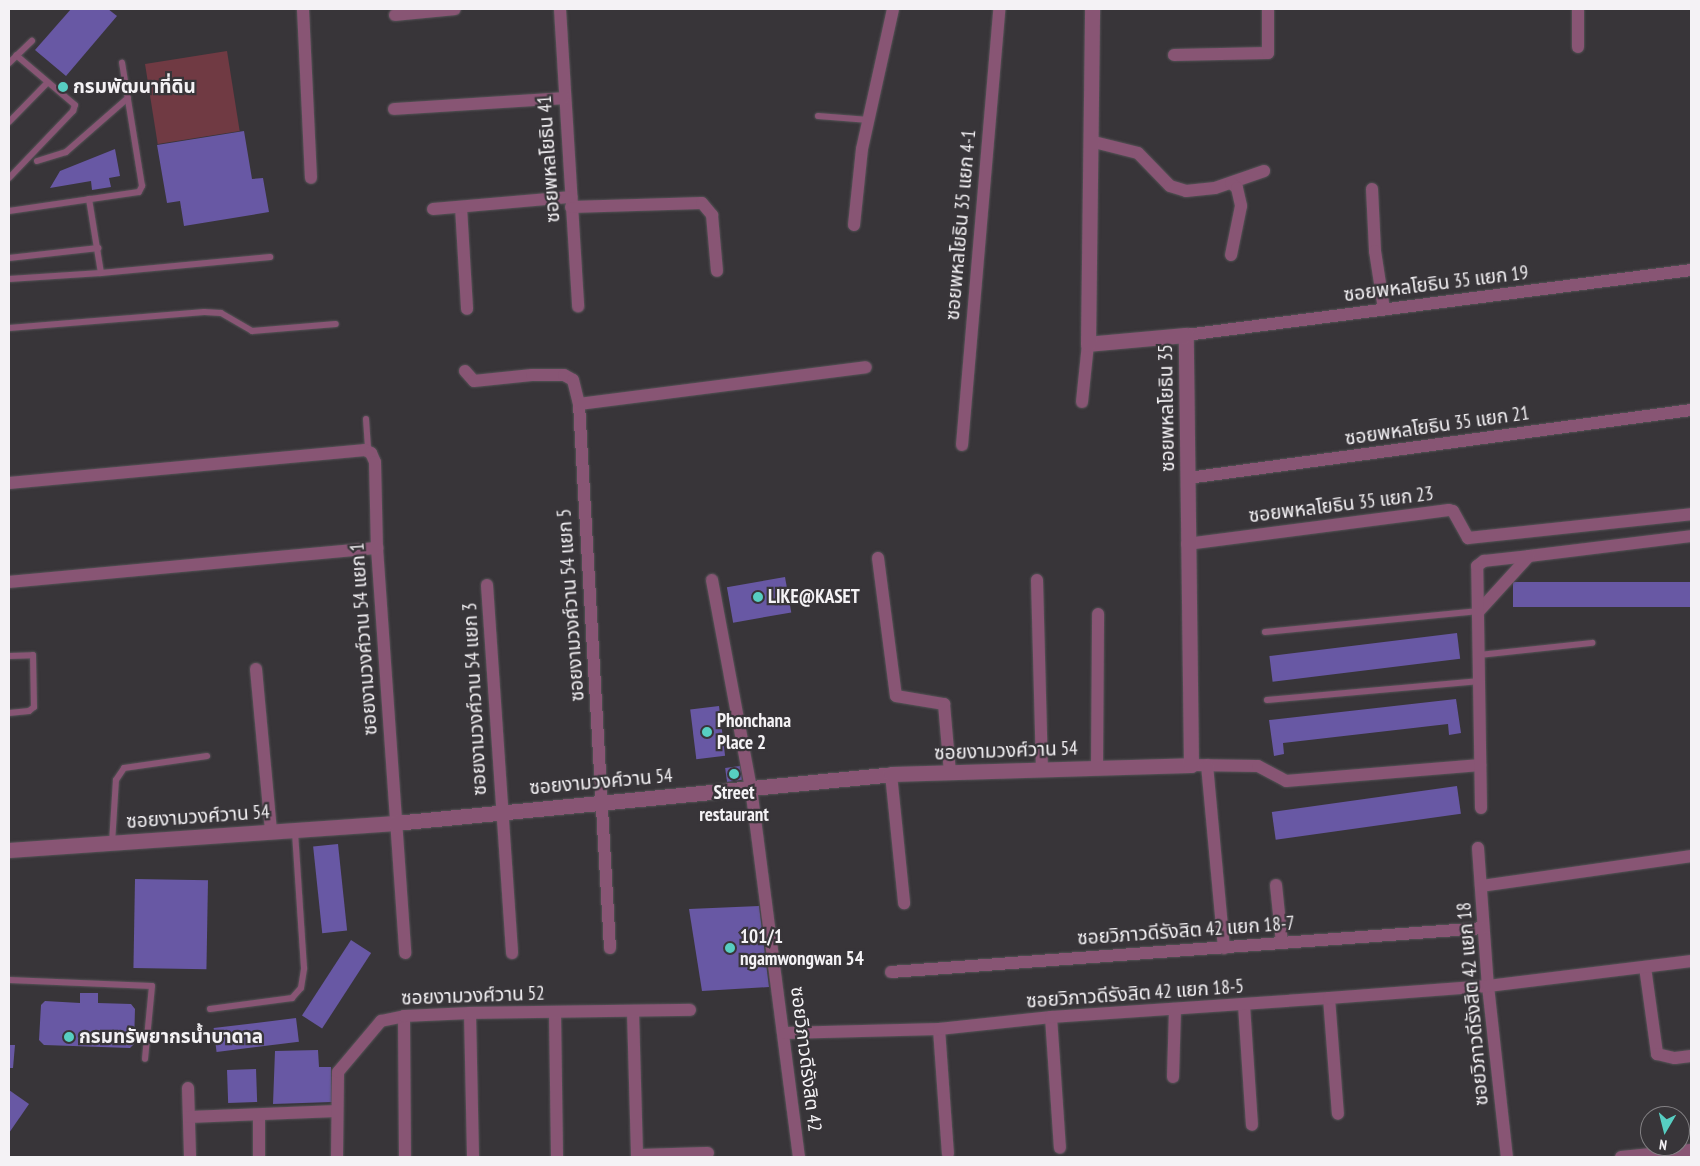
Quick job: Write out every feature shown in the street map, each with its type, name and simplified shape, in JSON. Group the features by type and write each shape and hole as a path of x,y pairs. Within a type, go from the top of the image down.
{"street":[{"path":"303,9 311,178"},
{"path":"395,15 455,9"},
{"name":"ซอยพหลโยธิน 41","path":"560,9 578,306"},
{"path":"854,224 862,149 870,120 893,9"},
{"name":"ซอยพหลโยธิน 35 แยก 4-1","path":"962,445 999,9"},
{"path":"1082,402 1088,344 1092,9"},
{"path":"1174,55 1266,54 1270,46 1268,9"},
{"path":"1578,9 1578,47"},
{"path":"394,109 564,98"},
{"path":"1090,141 1138,152 1170,186 1178,190 1202,191 1264,171"},
{"path":"1230,183 1237,188 1241,206 1231,255"},
{"path":"1372,190 1375,251 1384,309"},
{"path":"433,209 571,202 702,203 712,215 717,271"},
{"path":"461,207 468,309"},
{"name":"ซอยพหลโยธิน 35 แยก 19","path":"1186,335 1691,270"},
{"name":"ซอยพหลโยธิน 35","path":"1088,344 1186,335 1191,765"},
{"path":"579,404 866,367"},
{"name":"ซอยงามวงศ์วาน 54 แยก 5","path":"465,370 474,381 564,375 573,380 579,404 610,948"},
{"name":"ซอยพหลโยธิน 35 แยก 21","path":"1188,478 1691,410"},
{"path":"9,483 370,452"},
{"name":"ซอยงามวงศ์วาน 54 แยก 1","path":"370,452 374,462 377,548 395,823 406,954"},
{"name":"ซอยพหลโยธิน 35 แยก 23","path":"1187,544 1449,510 1453,511 1468,538 1691,514"},
{"path":"1481,808 1479,562 1691,536"},
{"path":"9,582 377,548"},
{"path":"1479,610 1529,556"},
{"path":"878,558 896,696 944,704 950,772"},
{"name":"ซอยวิภาวดีรังสิต 42","path":"712,580 751,788 785,1033 799,1157"},
{"path":"1037,580 1042,770"},
{"name":"ซอยงามวงศ์วาน 54 แยก 3","path":"487,585 512,953"},
{"path":"1097,769 1098,614"},
{"path":"256,669 271,832"},
{"path":"1207,764 1224,948"},
{"name":"ซอยงามวงศ์วาน 54","path":"9,850 395,823 501,811 603,803 891,774 1097,769 1207,764 1258,766 1286,781 1480,765"},
{"path":"891,774 904,903"},
{"name":"ซอยวิภาวดีรังสิต 42 แยก 18","path":"1478,848 1488,986 1507,1157"},
{"path":"1481,886 1691,856"},
{"path":"1276,885 1282,943"},
{"name":"ซอยวิภาวดีรังสิต 42 แยก 18-7","path":"891,972 1483,928"},
{"name":"ซอยวิภาวดีรังสิต 42 แยก 18-5","path":"785,1033 939,1029 1051,1017 1244,1005 1488,986 1691,961"},
{"path":"1645,967 1657,1054 1670,1058 1691,1056"},
{"path":"1329,998 1338,1114"},
{"path":"1244,1005 1252,1125"},
{"path":"1173,1077 1175,1009"},
{"name":"ซอยงามวงศ์วาน 52","path":"337,1157 338,1072 381,1021 404,1016 470,1013 690,1010"},
{"path":"633,1011 637,1156 708,1153"},
{"path":"555,1012 557,1157"},
{"path":"470,1013 473,1157"},
{"path":"404,1016 405,1157"},
{"path":"1051,1017 1060,1148"},
{"path":"939,1029 948,1154"},
{"path":"188,1088 190,1157"},
{"path":"189,1117 337,1111"},
{"path":"259,1115 259,1157"},
{"path":"1621,1157 1691,1150"}],"lane":[{"path":"9,62 32,41"},
{"path":"9,178 74,109 75,105 47,83 16,54"},
{"path":"9,211 89,199 134,195 142,186 122,63"},
{"path":"9,122 47,83"},
{"path":"37,161 66,152 128,98"},
{"path":"818,116 870,120"},
{"path":"89,199 101,274"},
{"path":"9,258 98,248"},
{"path":"9,278 101,274 270,257"},
{"path":"9,328 204,312 221,313 252,331 336,324"},
{"path":"366,419 370,452"},
{"path":"1265,632 1479,610"},
{"path":"1479,655 1592,643"},
{"path":"9,656 33,655 34,707 30,711 9,713"},
{"path":"1267,700 1480,681"},
{"path":"112,843 116,780 124,768 207,756"},
{"path":"210,1009 292,998 301,988 304,968 295,830"},
{"path":"9,980 152,986 145,1058"}],"shaded area":[{"path":"227,51 240,131 158,144 145,64"}],"building":[{"path":"71,9 108,9 117,16 66,76 35,50"},
{"path":"244,131 252,179 263,178 269,212 184,226 180,201 167,203 157,145"},
{"path":"115,149 120,176 109,178 111,187 92,190 91,181 50,188 60,171"},
{"name":"LIKE@KASET","path":"785,577 791,612 733,623 727,587"},
{"path":"1513,582 1691,582 1691,607 1513,607"},
{"path":"1457,633 1460,659 1273,682 1269,656"},
{"path":"1456,699 1461,733 1449,735 1448,724 1283,743 1284,754 1274,756 1269,720"},
{"name":"Phonchana Place 2","path":"719,706 725,756 696,759 690,710"},
{"name":"Street restaurant","path":"740,766 742,780 727,782 725,768"},
{"path":"1457,786 1461,814 1276,840 1272,812"},
{"path":"338,844 347,931 322,933 313,847"},
{"path":"135,879 208,880 206,969 133,968"},
{"name":"101/1 ngamwongwan 54","path":"759,906 769,987 702,991 689,909"},
{"path":"351,940 371,953 322,1029 302,1015"},
{"path":"80,993 98,993 98,1003 131,1004 135,1009 134,1044 130,1048 44,1045 39,1040 41,1005 45,1001 80,1003"},
{"path":"296,1018 299,1042 217,1052 214,1028"},
{"path":"9,1045 15,1045 13,1068 9,1068"},
{"path":"318,1050 319,1067 331,1067 332,1102 273,1104 275,1051"},
{"path":"256,1069 257,1102 228,1103 227,1070"},
{"path":"9,1090 29,1104 9,1133"}],"place":[{"name":"กรมพัฒนาที่ดิน","path":"63,87"},
{"name":"LIKE@KASET","path":"758,597"},
{"name":"Phonchana Place 2","path":"707,732"},
{"name":"Street restaurant","path":"734,774"},
{"name":"101/1 ngamwongwan 54","path":"730,948"},
{"name":"กรมทรัพยากรน้ำบาดาล","path":"69,1037"}]}
